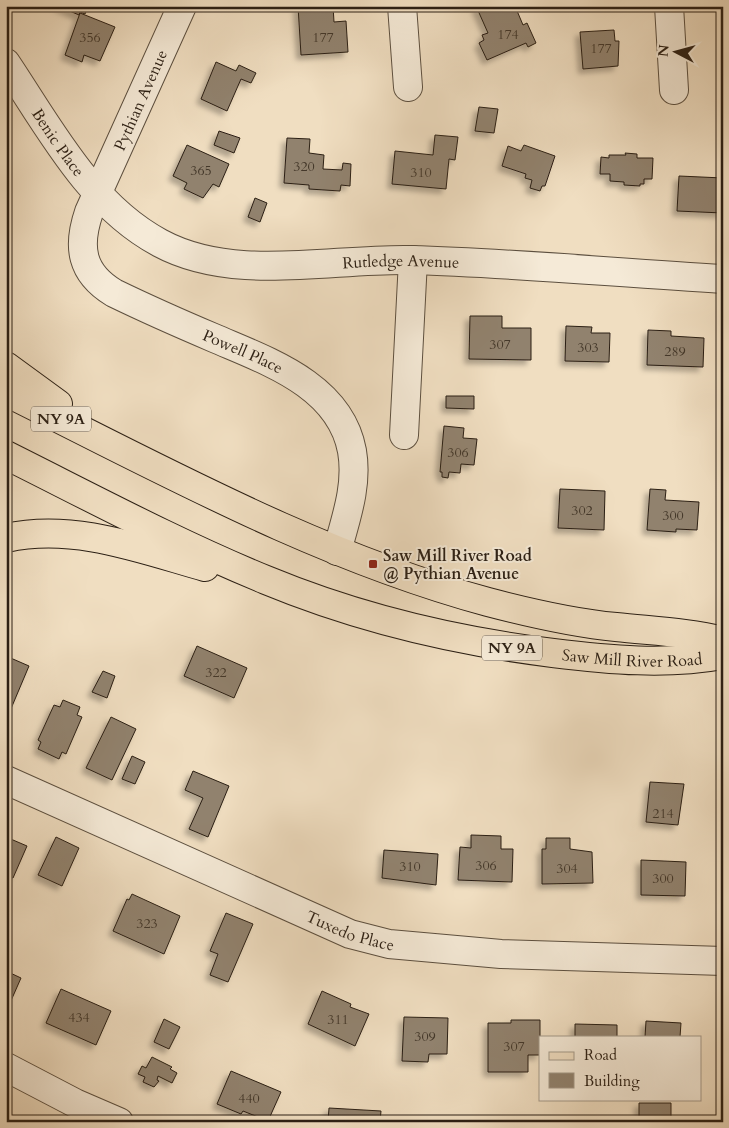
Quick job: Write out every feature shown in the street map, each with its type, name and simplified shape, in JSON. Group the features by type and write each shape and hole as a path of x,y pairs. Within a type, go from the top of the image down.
{"main road":[{"path":"6,366 115,447"},
{"name":"NY 9A","path":"6,392 257,516 337,551"},
{"name":"NY 9A","path":"6,455 220,560 308,596"},
{"path":"6,538 47,533 98,538 308,596"},
{"name":"Saw Mill River Road","path":"337,551 487,602 529,612 572,621 684,634 723,641"},
{"name":"Saw Mill River Road","path":"308,596 436,634 524,650 656,661 723,655"}],"street":[{"name":"Pythian Avenue","path":"97,194 182,6"},
{"path":"402,6 408,87"},
{"path":"670,6 674,90"},
{"name":"Benic Place","path":"6,63 97,194"},
{"name":"Rutledge Avenue","path":"97,194 118,214 161,243 210,260 262,265 353,260 413,260 723,279"},
{"name":"Powell Place","path":"97,194 86,223 83,246 87,267 98,282 129,300 282,368 310,386 334,411 348,437 352,450 354,476 350,502 337,551"},
{"path":"404,435 413,260"},
{"name":"Tuxedo Place","path":"6,780 350,934 389,944 501,954 723,961"},
{"path":"6,1067 75,1103 119,1122"}],"building":[{"path":"58,6 88,7 85,14 80,12 79,15"},
{"path":"298,6 333,6 334,22 346,21 348,52 301,55"},
{"path":"476,6 515,6 523,25 527,23 536,43 528,47 526,43 487,60 479,43 484,40 482,35 488,33"},
{"path":"80,13 115,27 100,61 84,55 82,62 65,55"},
{"path":"614,30 615,41 619,41 618,66 583,69 580,32"},
{"path":"216,62 236,71 239,65 256,73 251,83 241,79 227,111 201,99"},
{"path":"479,107 498,109 494,133 475,131"},
{"path":"219,131 240,138 234,153 214,145"},
{"path":"435,135 458,137 455,160 449,159 446,189 392,184 395,151 433,155"},
{"path":"287,138 310,139 309,153 324,155 323,169 342,170 343,163 351,164 350,186 341,185 340,191 309,189 309,185 284,183"},
{"path":"187,145 229,164 219,187 213,184 203,198 184,189 187,183 173,176"},
{"path":"524,145 555,156 545,186 542,186 540,191 530,188 532,180 525,178 526,174 502,166 508,146 521,151"},
{"path":"625,153 637,154 637,158 653,158 652,179 644,179 644,184 640,184 640,186 624,185 624,182 610,181 610,174 600,174 601,157 609,158 609,155 626,155"},
{"path":"679,176 723,178 723,213 677,211"},
{"path":"255,198 267,203 260,222 248,217"},
{"path":"470,316 502,316 502,328 531,328 531,360 469,359"},
{"path":"566,326 592,327 591,333 610,333 609,362 565,361"},
{"path":"648,330 671,331 671,336 704,338 703,367 647,365"},
{"path":"446,396 474,396 474,409 446,408"},
{"path":"444,426 464,428 463,438 477,439 474,465 461,464 460,473 449,472 448,478 442,477 442,472 440,472"},
{"path":"560,489 605,491 604,530 558,528"},
{"path":"650,489 666,490 665,500 699,502 697,530 676,529 676,532 647,530"},
{"path":"197,646 247,668 234,698 184,676"},
{"path":"6,656 29,666 10,711 6,709"},
{"path":"103,671 115,676 107,698 92,692"},
{"path":"63,700 80,707 77,715 82,717 66,754 62,752 59,759 38,749 41,742 38,740 54,705 60,707"},
{"path":"111,717 136,729 112,780 86,768"},
{"path":"132,756 145,762 135,784 122,779"},
{"path":"193,771 229,786 208,837 189,829 203,798 185,790"},
{"path":"650,782 684,784 678,825 646,822"},
{"path":"471,835 501,836 501,849 513,849 512,882 458,880 460,847 471,848"},
{"path":"6,837 27,846 13,878 6,876"},
{"path":"56,837 79,848 62,886 38,875"},
{"path":"546,838 570,838 570,849 592,852 593,883 542,884 542,849 546,849"},
{"path":"384,850 438,854 436,885 382,878"},
{"path":"641,860 686,862 685,896 641,895"},
{"path":"132,894 180,916 164,954 113,931 127,899 129,900"},
{"path":"226,913 253,924 228,982 210,975 218,954 210,951"},
{"path":"6,971 21,978 6,1012"},
{"path":"61,989 111,1011 96,1045 46,1023"},
{"path":"322,991 351,1004 350,1007 369,1014 355,1046 308,1024"},
{"path":"404,1017 448,1018 447,1054 429,1054 428,1062 402,1061"},
{"path":"164,1019 180,1027 169,1049 154,1042"},
{"path":"511,1020 540,1020 539,1055 528,1055 528,1072 488,1072 488,1023 511,1023"},
{"path":"646,1021 681,1023 680,1036 645,1036"},
{"path":"575,1024 617,1025 617,1036 575,1036"},
{"path":"152,1057 172,1067 170,1069 177,1073 172,1083 158,1076 157,1080 159,1081 154,1087 143,1082 145,1077 138,1074 142,1066 146,1068"},
{"path":"231,1071 281,1092 268,1121 243,1111 241,1114 217,1104"},
{"path":"639,1103 671,1103 671,1122 639,1122"},
{"path":"329,1108 381,1111 380,1122 328,1122"}],"place":[{"name":"Saw Mill River Road @ Pythian Avenue","path":"373,564"}]}
